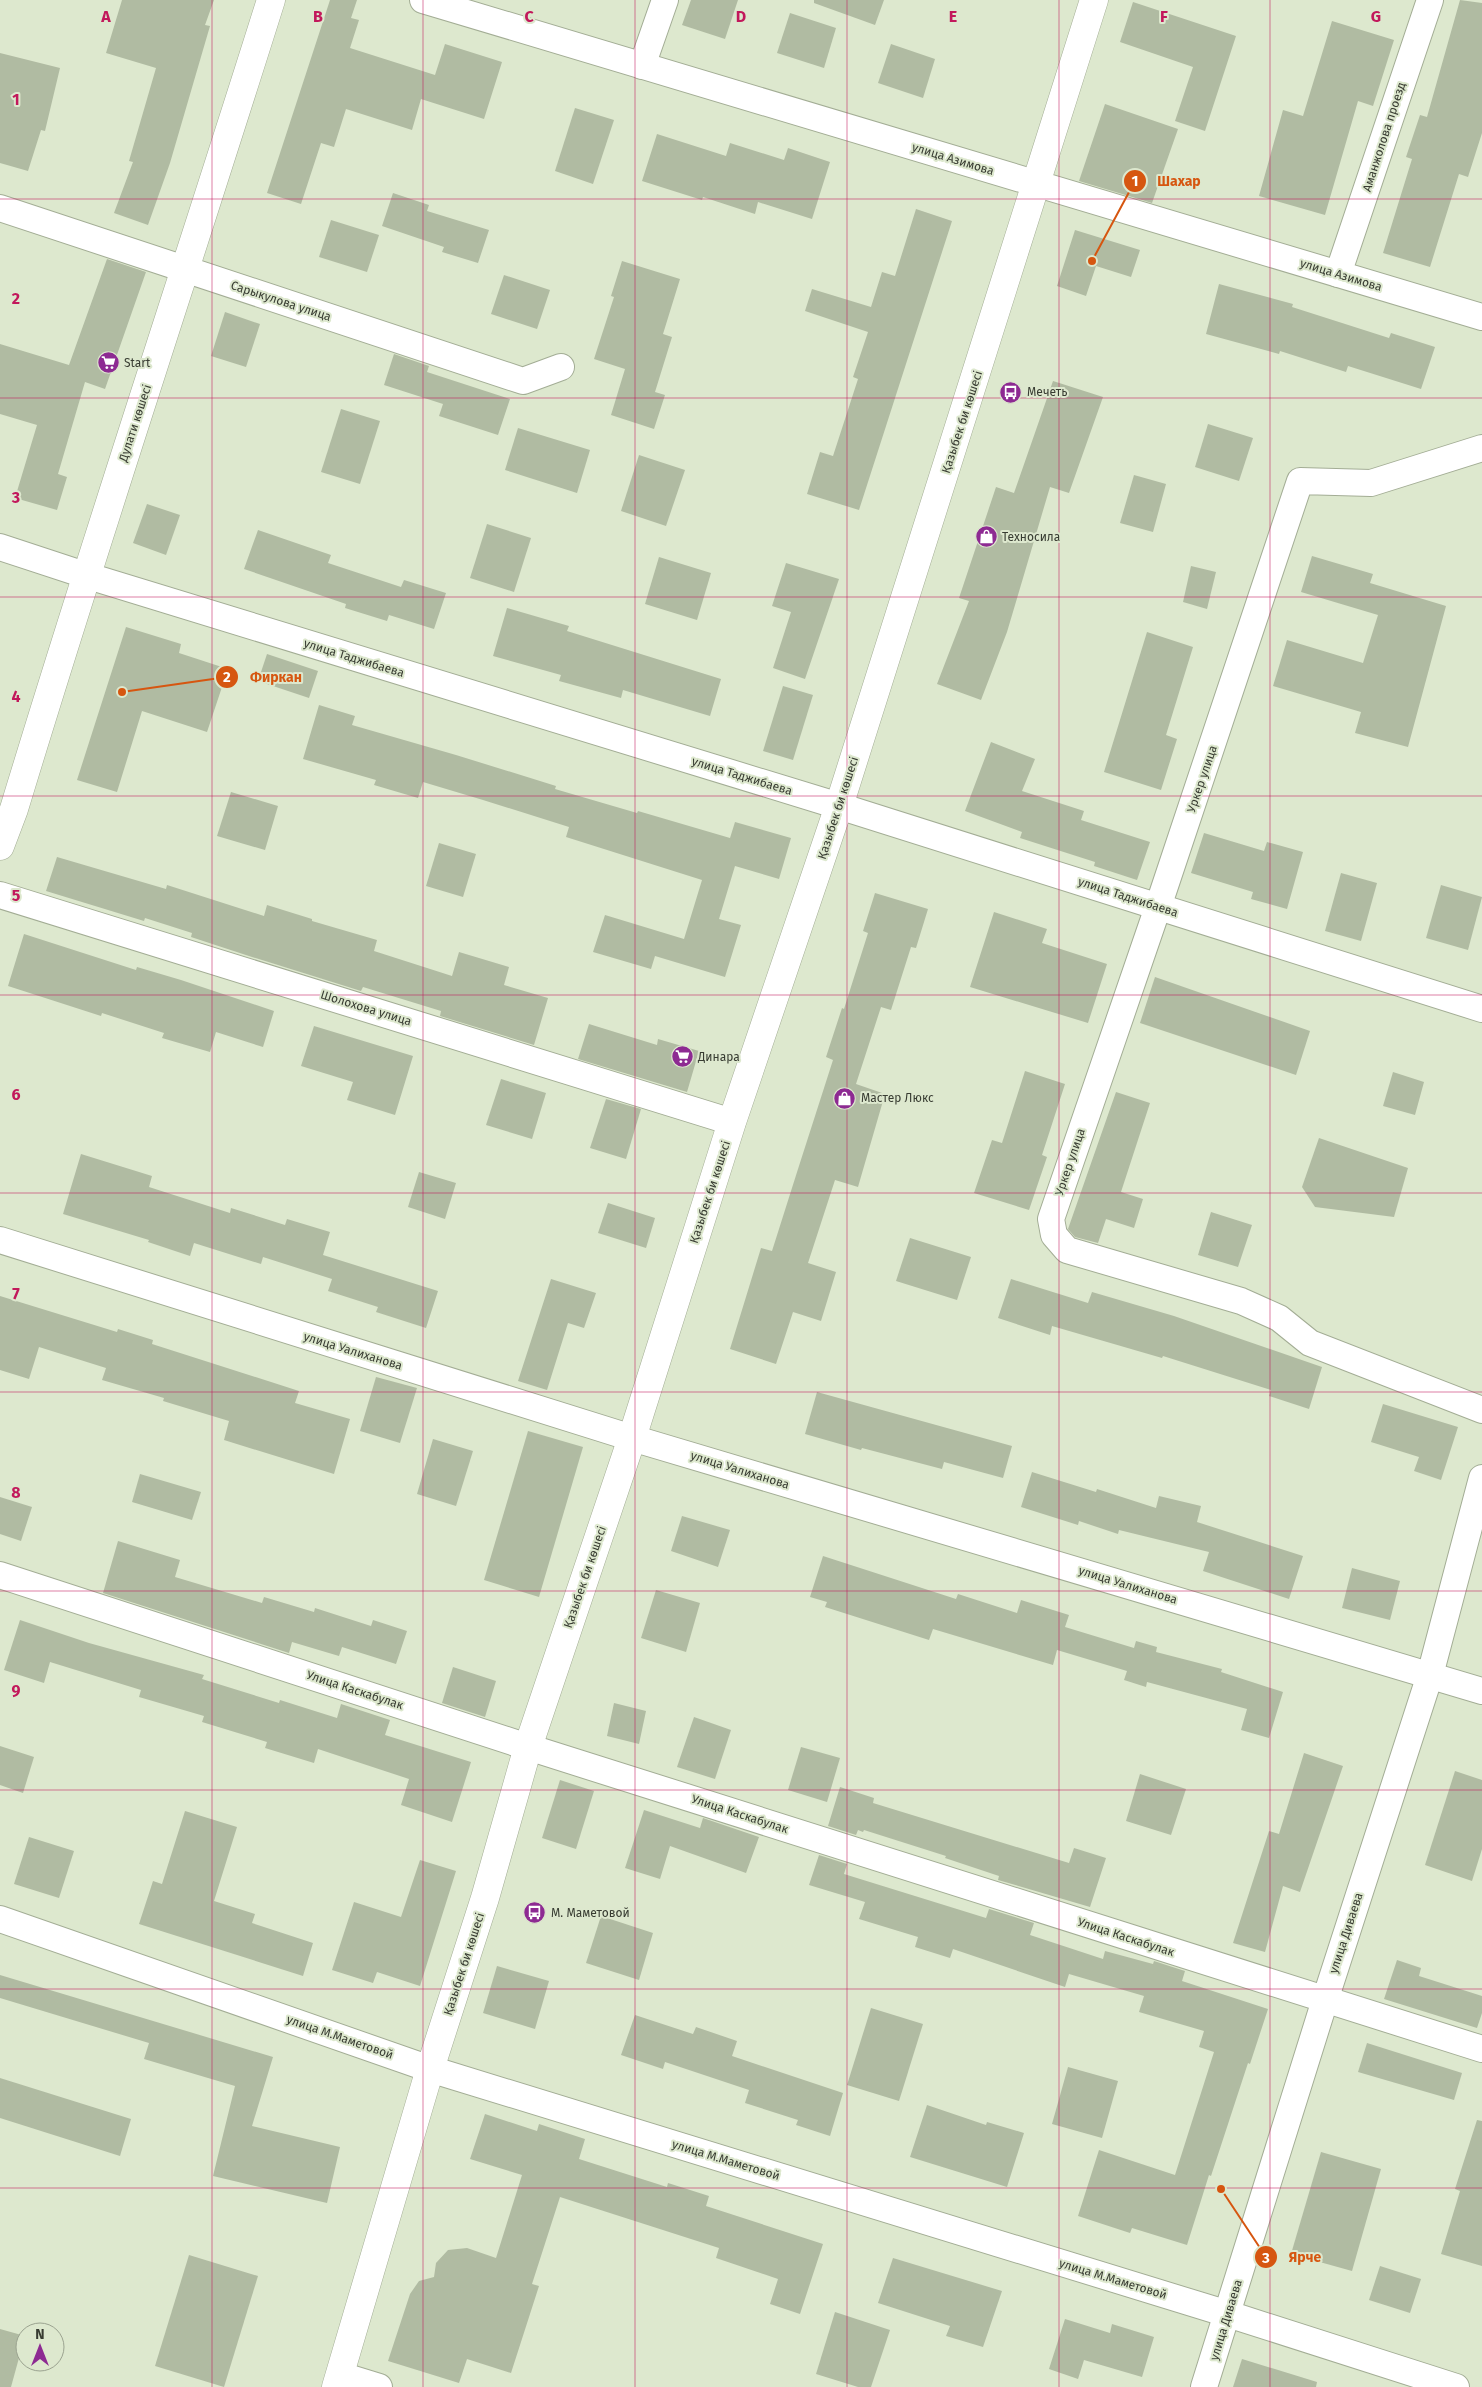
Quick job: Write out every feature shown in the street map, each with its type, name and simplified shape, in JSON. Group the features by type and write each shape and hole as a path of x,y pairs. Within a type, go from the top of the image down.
{"main road":[{"name":"Дулати көшесі","path":"0,846 7,806 186,269 271,0"},
{"name":"Қазыбек би көшесі","path":"338,2381 430,2069 485,1898 528,1747 632,1438 732,1122 839,806 1094,0"}],"street":[{"name":"улица Азимова","path":"423,0 1482,318"},
{"path":"642,66 665,0"},
{"name":"Аманжолова проезд","path":"1338,274 1430,0"},
{"name":"Сарыкулова улица","path":"0,208 523,381 561,367"},
{"name":"Уркер улица","path":"1482,448 1371,483 1300,481 1158,907 1051,1218 1054,1235 1067,1250 1241,1301 1279,1318 1310,1343 1482,1410"},
{"name":"улица Таджибаева","path":"0,547 85,575 839,806 1482,1009"},
{"name":"Шолохова улица","path":"0,895 732,1122"},
{"name":"улица Уалиханова","path":"0,1240 632,1438 1482,1691"},
{"name":"улица Диваева","path":"1204,2387 1324,2000 1430,1675 1482,1478"},
{"name":"Улица Каскабулак","path":"0,1575 528,1747 1482,2049"},
{"name":"улица М.Маметовой","path":"0,1919 430,2069 1228,2314 1456,2387"},
{"path":"338,2381 379,2387"}],"building":[{"path":"122,0 214,0 205,25 210,26 170,163 148,225 114,213 133,162 129,161 156,68 106,53"},
{"path":"330,0 357,0 351,18 359,20 350,48 435,75 445,44 502,62 484,119 421,99 412,130 346,109 334,147 321,143 301,204 267,193"},
{"path":"691,0 738,0 725,39 682,25"},
{"path":"814,0 884,0 875,25 814,3"},
{"path":"1460,0 1482,3 1482,133 1468,177 1459,174 1430,267 1383,253 1412,159 1406,157 1420,115 1427,117"},
{"path":"1133,2 1236,36 1205,131 1175,121 1193,67 1120,42"},
{"path":"790,13 836,28 824,68 777,53"},
{"path":"1332,21 1394,40 1373,106 1358,101 1325,215 1259,196 1283,110 1303,116"},
{"path":"891,44 935,59 923,98 878,83"},
{"path":"0,53 60,68 45,131 41,130 28,171 0,163"},
{"path":"1105,104 1178,129 1152,203 1079,181"},
{"path":"575,108 614,120 593,184 555,171"},
{"path":"657,134 726,156 730,143 784,160 788,148 830,162 812,219 758,202 755,214 703,197 702,200 642,181"},
{"path":"393,193 429,205 427,211 489,230 478,263 442,252 444,247 382,226"},
{"path":"916,209 952,221 859,510 807,494 820,452 833,456 858,379 853,377 868,332 805,311 812,289 871,307 882,272 895,276"},
{"path":"331,220 379,235 367,272 319,257"},
{"path":"1075,230 1140,250 1131,277 1096,266 1086,296 1057,286"},
{"path":"107,259 146,272 105,389 85,382 58,474 67,477 57,510 15,498 37,425 0,414 0,344 69,365"},
{"path":"622,261 680,279 663,334 672,337 655,392 665,395 654,429 611,415 625,369 594,359 614,297 611,296"},
{"path":"504,275 550,290 537,329 491,314"},
{"path":"1219,284 1293,304 1292,307 1389,338 1391,333 1435,347 1421,389 1348,366 1346,372 1280,351 1279,354 1206,334"},
{"path":"225,312 260,324 246,367 211,356"},
{"path":"394,354 429,366 427,372 510,399 498,435 439,416 443,404 384,385"},
{"path":"1053,381 1103,397 1069,493 1050,487 1007,632 981,700 937,684 969,601 959,598 996,487 1014,493"},
{"path":"341,409 380,421 360,484 321,472"},
{"path":"1208,424 1253,438 1239,481 1195,467"},
{"path":"518,428 590,450 577,493 505,470"},
{"path":"639,455 685,470 666,526 621,511"},
{"path":"1134,475 1166,484 1153,532 1120,523"},
{"path":"147,504 180,515 166,555 133,543"},
{"path":"487,524 531,538 514,592 470,578"},
{"path":"258,530 331,555 328,563 401,587 404,580 446,593 434,629 389,615 387,621 345,608 346,604 244,569"},
{"path":"1312,556 1373,574 1370,583 1446,606 1408,747 1355,733 1361,712 1273,686 1287,640 1363,663 1378,615 1301,592"},
{"path":"659,557 711,573 697,620 645,604"},
{"path":"786,563 839,579 805,679 773,668 791,612 772,606"},
{"path":"1191,566 1216,572 1207,609 1183,602"},
{"path":"507,608 569,626 567,631 721,679 710,716 623,690 621,698 559,681 561,675 493,656"},
{"path":"126,627 181,644 179,653 228,669 207,732 142,711 117,792 77,780"},
{"path":"1147,632 1193,647 1166,735 1177,739 1161,790 1104,772"},
{"path":"267,654 318,671 309,698 258,681"},
{"path":"783,686 813,695 793,760 763,751"},
{"path":"319,705 355,716 352,725 456,755 556,786 555,789 637,813 638,811 730,838 735,822 791,838 779,879 735,866 719,919 741,925 725,977 655,956 651,969 593,952 605,915 684,939 702,880 566,837 569,827 483,800 423,782 418,798 374,785 376,780 303,759"},
{"path":"991,742 1035,759 1022,791 1084,811 1081,820 1150,842 1137,880 1094,866 1095,862 1020,838 1022,832 965,811"},
{"path":"231,792 278,806 265,850 217,836"},
{"path":"1204,833 1264,851 1267,842 1303,852 1287,909 1251,899 1253,892 1191,873"},
{"path":"439,843 476,854 463,897 426,886"},
{"path":"57,857 166,889 167,885 264,916 267,905 312,919 312,921 377,940 374,951 452,976 459,952 509,967 504,985 548,998 534,1045 440,1016 441,1011 363,987 361,991 191,937 192,933 145,918 144,921 46,891"},
{"path":"1341,873 1377,883 1361,941 1325,931"},
{"path":"1441,885 1482,897 1468,950 1426,938"},
{"path":"875,893 928,909 916,948 911,947 891,1010 881,1007 856,1084 885,1094 858,1187 835,1180 808,1263 836,1272 821,1321 793,1312 776,1364 730,1349 761,1248 772,1251 833,1060 826,1057 842,1008 844,1009 868,933 863,931"},
{"path":"994,912 1047,929 1042,943 1107,964 1088,1023 970,987"},
{"path":"24,934 136,970 137,967 181,980 274,1011 263,1047 216,1032 210,1052 162,1038 164,1033 102,1013 101,1016 8,986"},
{"path":"1155,977 1310,1031 1296,1075 1140,1023"},
{"path":"589,1024 657,1045 658,1039 699,1051 687,1092 578,1059"},
{"path":"314,1026 413,1056 395,1115 347,1100 353,1082 301,1066"},
{"path":"1025,1071 1065,1084 1042,1155 1047,1157 1029,1210 974,1193 992,1140 1002,1143"},
{"path":"1393,1072 1424,1082 1415,1115 1383,1106"},
{"path":"501,1079 546,1093 532,1139 486,1125"},
{"path":"1116,1092 1150,1103 1121,1192 1143,1199 1134,1228 1106,1219 1098,1243 1075,1237 1068,1229"},
{"path":"606,1099 641,1109 626,1159 590,1148"},
{"path":"1319,1138 1408,1168 1394,1217 1315,1207 1302,1187"},
{"path":"81,1154 152,1176 149,1187 230,1213 231,1208 285,1225 287,1219 330,1232 323,1255 438,1291 426,1328 376,1312 378,1307 328,1291 332,1279 263,1257 261,1264 194,1243 190,1256 148,1242 149,1240 63,1214"},
{"path":"419,1172 456,1183 445,1219 408,1207"},
{"path":"608,1203 655,1218 646,1248 598,1233"},
{"path":"1211,1212 1252,1225 1238,1267 1198,1255"},
{"path":"910,1238 971,1257 957,1300 896,1281"},
{"path":"551,1279 596,1293 584,1328 568,1323 547,1390 518,1381"},
{"path":"1011,1279 1088,1303 1092,1292 1174,1316 1322,1367 1309,1409 1269,1396 1271,1390 1163,1356 1162,1358 1052,1326 1050,1335 998,1318"},
{"path":"0,1296 117,1332 118,1329 153,1340 152,1344 299,1391 295,1403 350,1419 334,1474 224,1440 229,1421 163,1401 164,1398 102,1380 106,1368 39,1347 29,1379 0,1370"},
{"path":"376,1377 417,1388 400,1443 360,1431"},
{"path":"817,1392 1012,1446 1003,1478 944,1462 942,1469 862,1448 861,1450 805,1434"},
{"path":"1383,1404 1458,1427 1441,1480 1414,1471 1419,1457 1371,1442"},
{"path":"528,1431 583,1447 539,1597 484,1580"},
{"path":"433,1439 473,1451 456,1506 417,1494"},
{"path":"1032,1472 1096,1492 1097,1489 1156,1508 1159,1496 1201,1506 1197,1522 1303,1556 1289,1599 1203,1571 1209,1552 1119,1530 1118,1534 1079,1521 1078,1525 1021,1507"},
{"path":"140,1474 201,1492 192,1520 132,1502"},
{"path":"0,1497 32,1507 21,1541 0,1534"},
{"path":"682,1516 730,1530 718,1567 671,1551"},
{"path":"118,1541 180,1560 175,1577 262,1603 264,1597 314,1612 315,1608 371,1626 373,1620 407,1631 396,1664 342,1647 339,1656 292,1642 289,1653 103,1593"},
{"path":"823,1556 956,1599 958,1594 1017,1613 1021,1600 1069,1615 1065,1627 1134,1648 1136,1641 1157,1647 1156,1652 1222,1669 1221,1672 1283,1692 1269,1738 1241,1730 1247,1709 1147,1682 1146,1687 1124,1680 1127,1671 1057,1650 1053,1665 933,1629 929,1640 825,1607 827,1602 810,1597"},
{"path":"1352,1568 1400,1581 1390,1620 1342,1608"},
{"path":"656,1590 700,1603 686,1652 641,1638"},
{"path":"20,1620 89,1643 204,1675 202,1679 279,1703 280,1700 337,1718 341,1704 390,1720 385,1735 471,1762 452,1822 401,1805 409,1779 318,1749 314,1763 265,1748 267,1742 202,1722 204,1716 139,1697 141,1690 50,1662 44,1683 4,1670"},
{"path":"453,1667 496,1681 485,1717 442,1703"},
{"path":"614,1703 646,1711 639,1744 607,1736"},
{"path":"694,1717 731,1730 715,1779 677,1767"},
{"path":"0,1746 34,1757 23,1793 0,1785"},
{"path":"801,1747 840,1758 827,1802 788,1790"},
{"path":"1304,1753 1343,1766 1300,1892 1283,1886 1265,1952 1233,1943 1269,1831 1279,1834"},
{"path":"1455,1771 1482,1780 1482,1849 1472,1881 1425,1865"},
{"path":"1140,1774 1186,1789 1171,1835 1126,1821"},
{"path":"560,1780 594,1791 576,1849 542,1838"},
{"path":"840,1787 874,1798 873,1803 1069,1863 1074,1848 1106,1858 1090,1907 998,1880 999,1876 945,1858 946,1856 864,1830 863,1832 858,1830 856,1835 828,1826"},
{"path":"644,1810 700,1828 703,1818 759,1837 746,1873 670,1846 660,1879 625,1868"},
{"path":"185,1811 237,1827 214,1901 255,1914 252,1923 313,1943 303,1976 139,1924 153,1881 162,1884"},
{"path":"29,1837 74,1851 59,1898 14,1884"},
{"path":"819,1855 847,1864 844,1874 986,1918 989,1909 1034,1923 1030,1935 1103,1959 1105,1951 1153,1964 1154,1961 1185,1971 1182,1981 1268,2009 1211,2176 1209,2175 1187,2245 1132,2228 1130,2233 1078,2216 1099,2150 1175,2175 1214,2052 1199,2047 1204,2031 1139,2012 1144,1996 1069,1974 1065,1987 953,1949 950,1958 915,1947 918,1937 859,1919 865,1902 809,1885"},
{"path":"420,1860 456,1871 420,1986 377,1972 373,1983 332,1970 354,1902 401,1917"},
{"path":"601,1916 653,1933 639,1980 586,1963"},
{"path":"1397,1960 1421,1968 1419,1976 1482,1996 1482,2013 1477,2028 1384,1999"},
{"path":"497,1966 549,1981 535,2029 483,2013"},
{"path":"0,1975 273,2057 252,2126 340,2147 327,2203 213,2176 235,2086 144,2059 149,2043 0,1998"},
{"path":"871,2008 923,2024 899,2101 847,2085"},
{"path":"635,2015 693,2034 696,2027 737,2041 732,2056 843,2093 830,2136 796,2125 798,2120 745,2103 749,2090 665,2062 663,2069 621,2055"},
{"path":"1367,2043 1462,2073 1454,2100 1358,2072"},
{"path":"1068,2067 1118,2081 1102,2138 1052,2124"},
{"path":"0,2078 131,2119 120,2156 0,2118"},
{"path":"927,2105 986,2125 987,2122 1024,2133 1007,2187 910,2157"},
{"path":"485,2114 537,2131 539,2124 585,2139 579,2159 667,2187 668,2183 709,2196 706,2206 823,2244 800,2314 770,2304 778,2279 716,2258 719,2248 560,2197 532,2284 539,2286 511,2373 467,2359 459,2383 388,2361 410,2294 419,2281 434,2277 436,2263 448,2250 467,2248 496,2258 522,2175 470,2159"},
{"path":"1477,2120 1482,2121 1482,2266 1441,2254 1460,2191 1455,2189"},
{"path":"1321,2152 1381,2169 1352,2271 1291,2254"},
{"path":"189,2255 258,2276 224,2387 155,2366"},
{"path":"893,2258 1002,2291 983,2347 946,2336 950,2326 878,2303"},
{"path":"1380,2266 1421,2279 1410,2313 1369,2300"},
{"path":"835,2312 890,2330 871,2387 858,2387 816,2374"},
{"path":"1065,2319 1110,2333 1112,2324 1154,2337 1142,2377 1084,2360 1078,2379 1049,2369"},
{"path":"0,2329 15,2333 15,2372 11,2387 0,2387"},
{"path":"1242,2359 1317,2382 1316,2387 1233,2387"}],"place":[{"name":"Шахар","path":"1092,261"},
{"name":"Start","path":"108,363"},
{"name":"Мечеть","path":"1011,392"},
{"name":"Техносила","path":"986,537"},
{"name":"Фиркан","path":"122,692"},
{"name":"Динара","path":"682,1057"},
{"name":"Мастер Люкс","path":"845,1098"},
{"name":"М. Маметовой","path":"535,1913"},
{"name":"Ярче","path":"1221,2189"}]}
